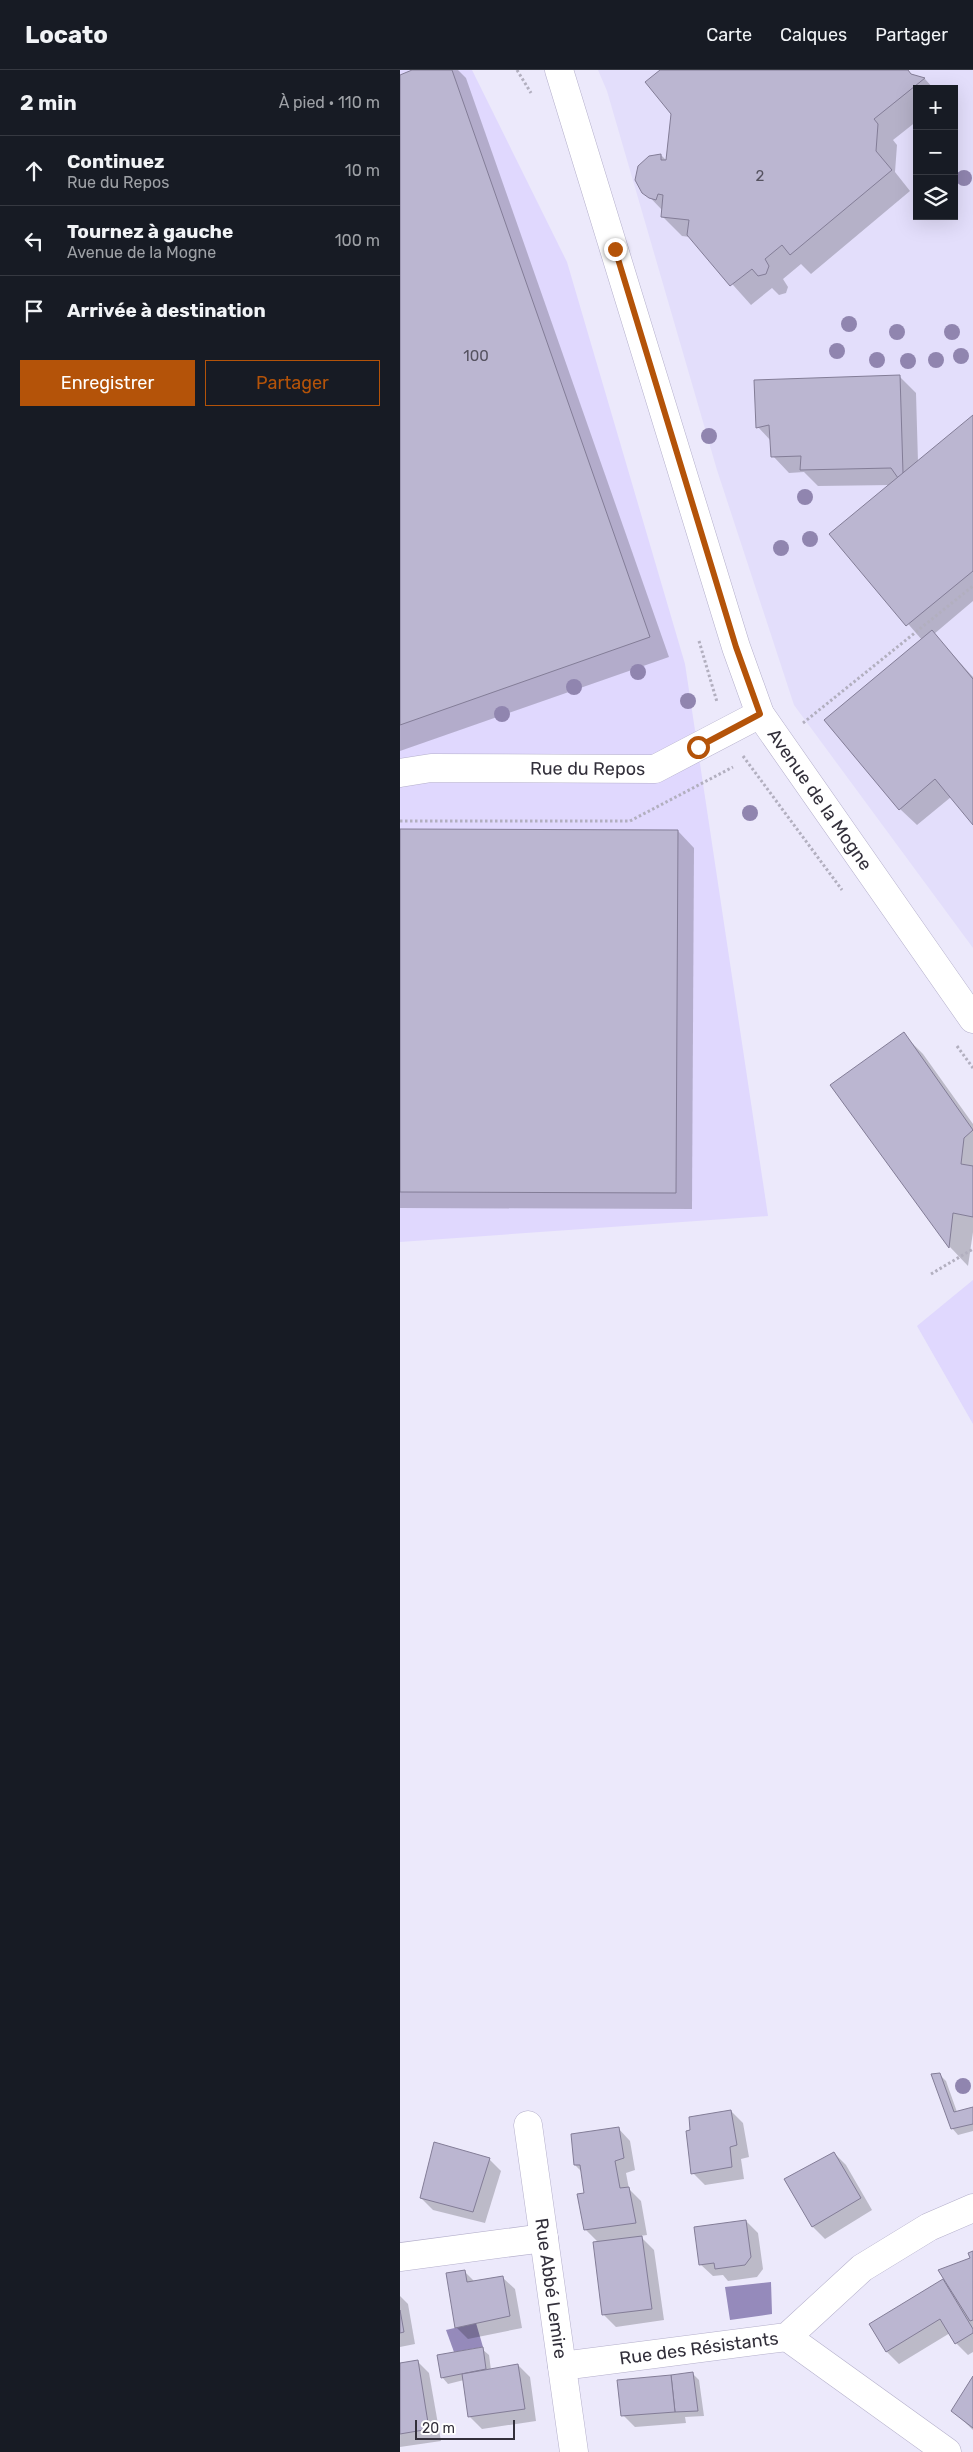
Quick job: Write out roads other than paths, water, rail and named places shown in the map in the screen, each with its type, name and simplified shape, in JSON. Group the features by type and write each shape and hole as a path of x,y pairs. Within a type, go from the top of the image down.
{"street":[{"name":"Avenue de la Mogne","path":"559,70 736,647 760,714 973,1020"},
{"name":"Rue du Repos","path":"400,773 431,768 655,769 760,714"},
{"name":"Rue Abbé Lemire","path":"528,2125 574,2452"},
{"name":"Rue des Résistants","path":"562,2366 787,2337 862,2268 929,2227 973,2208"},
{"path":"400,2257 544,2238"},
{"path":"787,2337 947,2452"}]}
